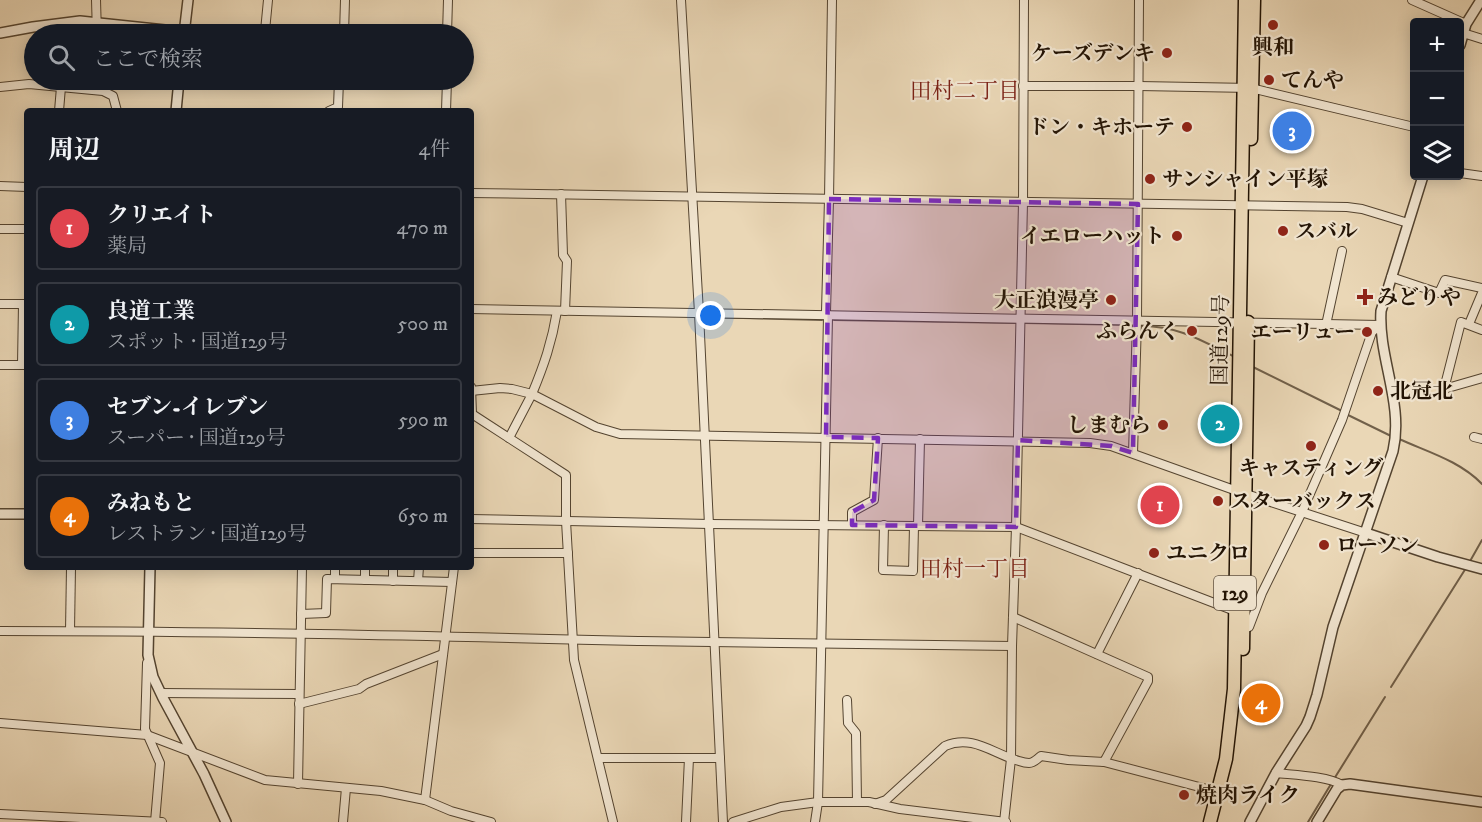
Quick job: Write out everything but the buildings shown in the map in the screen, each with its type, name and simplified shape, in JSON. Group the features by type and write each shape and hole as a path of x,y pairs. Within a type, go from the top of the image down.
{"highway":[{"name":"国道129号","path":"1218,822 1230,730 1239,607 1246,206 1245,0"},
{"name":"国道129号","path":"1247,88 1254,0"},
{"name":"国道129号","path":"1210,822 1233,762 1242,691 1243,628 1239,607 1244,586 1241,492"}],"street":[{"path":"96,0 96,22"},
{"path":"185,24 188,0"},
{"path":"266,24 268,0"},
{"path":"344,24 345,0"},
{"path":"447,24 448,0"},
{"path":"681,0 710,524 723,822"},
{"path":"815,822 818,802 826,437 832,0"},
{"path":"733,822 781,807 818,802 857,802 1005,822 1011,759 1023,202 1024,0"},
{"path":"1133,453 1137,321 1139,0"},
{"path":"1412,0 1445,18"},
{"path":"1481,0 1464,28 1482,39"},
{"path":"58,24 80,21 112,24"},
{"path":"0,33 24,29"},
{"path":"0,87 24,85"},
{"path":"1023,86 1247,88 1410,126"},
{"path":"59,108 61,90"},
{"path":"98,90 113,96 116,108"},
{"path":"176,108 178,90"},
{"path":"334,108 338,106 339,90"},
{"path":"446,108 447,90"},
{"path":"1464,174 1482,176"},
{"path":"1250,822 1276,773 1306,726 1314,708 1333,627 1396,438 1394,400 1380,325 1380,311 1422,180"},
{"path":"0,186 24,187"},
{"path":"474,193 1347,207 1362,209 1408,223"},
{"path":"509,438 532,394 561,311 567,261 563,255 561,194"},
{"path":"0,229 24,229"},
{"path":"1326,325 1342,251"},
{"path":"1391,277 1440,293 1444,280 1482,288"},
{"path":"1469,324 1482,293"},
{"path":"0,304 24,304"},
{"path":"474,309 1380,325"},
{"path":"1482,330 1461,322 1444,389 1482,378"},
{"path":"1243,628 1249,627 1262,593 1302,512 1342,420 1372,332 1380,325"},
{"path":"0,364 24,365"},
{"path":"474,389 512,389 532,394 597,427 620,434 1017,440 1111,446 1241,492 1478,568"},
{"path":"474,415 566,475 566,521 574,660 613,822"},
{"path":"852,525 852,512 874,500 878,438"},
{"path":"884,525 883,570 912,571 920,439"},
{"path":"0,514 24,514"},
{"path":"474,519 1016,527 1138,573 1239,607 1257,607"},
{"path":"474,553 568,553"},
{"path":"70,631 71,570"},
{"path":"150,570 145,729 160,763 155,822"},
{"path":"298,784 302,570"},
{"path":"335,579 336,570"},
{"path":"365,570 365,580"},
{"path":"393,570 393,580"},
{"path":"418,581 419,570"},
{"path":"425,800 454,570"},
{"path":"1097,654 1138,573"},
{"path":"301,614 326,613 327,579 452,582"},
{"path":"1244,586 1262,593"},
{"path":"1013,616 1148,677 1148,681 1104,762"},
{"path":"0,631 300,633 1012,646"},
{"path":"299,704 359,688 443,654"},
{"path":"148,655 153,677 204,774 226,822"},
{"path":"161,693 299,694"},
{"path":"847,700 848,723 856,733 857,802"},
{"path":"0,723 147,735 265,780 381,791 425,800 451,811 491,822"},
{"path":"874,804 886,800 945,746 966,741 1011,759 1029,763 1041,756 1104,762 1222,793"},
{"path":"598,758 720,759"},
{"path":"686,822 689,759"},
{"path":"1276,773 1482,802"},
{"path":"1317,822 1337,789 1338,783"},
{"path":"343,822 346,788"},
{"path":"0,814 162,822"}],"highlighted area":[{"path":"829,199 1138,204 1133,453 1111,446 1018,440 1016,527 852,525 852,512 874,500 878,438 826,437"}],"waterway":[{"path":"701,317 822,320"},
{"path":"834,320 1015,323"},
{"path":"1025,323 1133,325"},
{"path":"1142,326 1179,332 1235,357"},
{"path":"1253,367 1342,411"},
{"path":"1348,415 1391,436"},
{"path":"1399,439 1454,463 1482,484"},
{"path":"1469,563 1482,540"},
{"path":"1391,687 1466,568"},
{"path":"1334,779 1385,697"},
{"path":"1308,822 1331,784"}],"place":[{"name":"興和","path":"1273,25"},
{"name":"ケーズデンキ","path":"1167,53"},
{"name":"てんや","path":"1269,80"},
{"name":"ドン・キホーテ","path":"1187,127"},
{"name":"セブン-イレブン","path":"1292,131"},
{"name":"サンシャイン平塚","path":"1150,179"},
{"name":"スバル","path":"1283,231"},
{"name":"イエローハット","path":"1177,236"},
{"name":"みどりや","path":"1365,297"},
{"name":"大正浪漫亭","path":"1111,300"},
{"name":"ふらんく","path":"1192,331"},
{"name":"エーリュー","path":"1367,332"},
{"name":"北冠北","path":"1378,391"},
{"name":"良道工業","path":"1220,424"},
{"name":"しまむら","path":"1163,425"},
{"name":"キャスティング","path":"1311,446"},
{"name":"スターバックス","path":"1218,501"},
{"name":"クリエイト","path":"1160,505"},
{"name":"ローソン","path":"1324,545"},
{"name":"ユニクロ","path":"1154,553"},
{"name":"みねもと","path":"1261,703"},
{"name":"焼肉ライク","path":"1184,795"}],"district":[{"name":"田村二丁目","path":"965,90"},
{"name":"田村一丁目","path":"975,568"}]}
